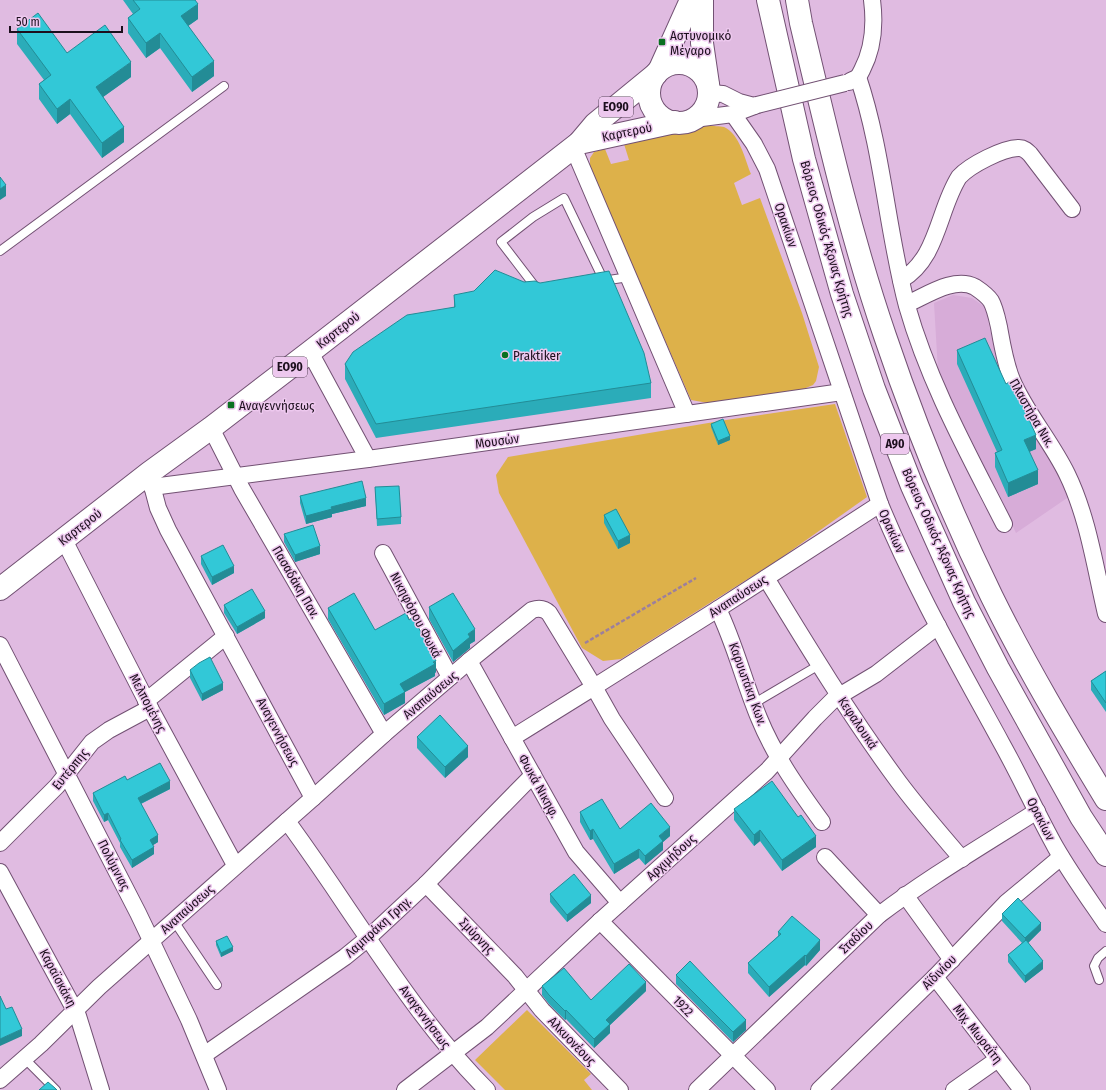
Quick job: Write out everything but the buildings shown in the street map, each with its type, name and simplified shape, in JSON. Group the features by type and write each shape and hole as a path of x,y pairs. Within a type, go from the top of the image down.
{"main road":[{"name":"Καρτερού","path":"0,589 64,540 151,480 211,428 576,145 595,124 658,71 692,0"},
{"path":"684,121 700,114 708,101 709,89 702,43 702,0"},
{"name":"Βόρειος Οδικός Άξονας Κρήτης","path":"768,0 804,159 842,294 874,389 912,486 964,602 998,668 1081,817 1106,855"},
{"name":"Βόρειος Οδικός Άξονας Κρήτης","path":"797,0 806,46 852,230 884,336 924,444 963,535 993,599 1039,685 1106,799"},
{"name":"ΕΟ90","path":"684,121 660,116 651,104 649,88 658,71 667,65 674,63 689,64 701,72 709,89"},
{"name":"Καρτερού","path":"576,145 684,121"}],"street":[{"path":"684,121 734,114 755,106 851,80 865,65 872,41 872,0"},
{"path":"851,80 869,116 901,280 919,344 929,371 1004,524"},
{"path":"709,89 739,102 755,106"},
{"name":"Ορακίων","path":"734,114 754,144 767,169 880,504 922,596 1009,756 1061,857 1106,924"},
{"path":"576,145 686,414"},
{"path":"901,280 916,268 926,255 959,177 968,168 984,159 1012,149 1020,148 1025,150 1030,154 1072,209"},
{"name":"Πλαστήρα Νικ.","path":"907,304 946,286 958,284 973,286 984,293 991,302 1015,386 1059,460 1072,486 1091,549 1106,614"},
{"path":"310,352 368,459"},
{"name":"Μουσών","path":"151,480 236,477 842,392"},
{"name":"Πασαδάκη Παν.","path":"211,428 236,477 384,734"},
{"name":"Αναγεννήσεως","path":"151,480 158,508 168,530 313,798"},
{"name":"Αναπαύσεως","path":"1,1077 25,1059 99,987 384,734 469,661 532,610 537,608 545,610 548,613 594,687 880,504"},
{"name":"Μελπομένης","path":"64,540 148,704 236,865"},
{"name":"Νικηφόρου Φωκά","path":"383,553 450,677"},
{"name":"Κεφαλουκά","path":"766,578 819,665 897,780 962,859"},
{"name":"Καρυωτάκη Κων.","path":"718,609 730,633 763,728 794,784 822,822"},
{"name":"Αρχιμήδους","path":"405,1090 487,1027 600,921 767,771 814,718 839,695 876,674 938,626"},
{"name":"Ευτέρπης","path":"0,843 37,807 97,738 148,704 226,636"},
{"name":"Πολύμνιας","path":"0,645 152,941 189,1020 218,1090"},
{"name":"Φωκά Νικηφ.","path":"469,661 580,859 620,903"},
{"path":"512,738 594,687 612,719 665,798"},
{"name":"Λαμπράκη Γρηγ.","path":"204,1054 345,957 368,939 426,884 533,775"},
{"name":"Σταδίου","path":"697,1090 879,915 905,895 1037,811"},
{"name":"Αναγεννήσεως","path":"287,821 412,1001 453,1054 487,1090"},
{"path":"825,857 879,915"},
{"name":"Αϊδινίου","path":"819,1090 952,960 1006,903 1061,857"},
{"name":"Καραϊσκάκη","path":"0,872 76,1011 101,1090"},
{"name":"Σμύρνης","path":"426,884 515,976 526,990"},
{"path":"905,895 952,960"},
{"name":"1922","path":"600,921 766,1090"},
{"name":"Μιχ. Μωραΐτη","path":"935,977 1022,1090"},
{"name":"Αλκυονέους","path":"526,990 542,1010 620,1090"},
{"path":"954,1090 998,1059"}],"lane":[{"path":"0,251 224,86"},
{"path":"546,291 539,292 501,242 533,217 564,198 600,282 629,277"},
{"path":"754,704 819,665"},
{"path":"174,921 217,985"},
{"path":"1099,980 1094,966 1096,961 1106,951"},
{"path":"25,1059 56,1090"}],"path":[{"path":"572,651 696,578"}],"shaded area":[{"path":"691,127 724,127 730,130 738,141 751,174 734,183 742,205 760,198 802,313 819,367 816,381 813,385 801,390 708,403 691,400 647,299 619,241 590,166 590,158 594,152 605,149 611,164 629,160 624,144"},
{"path":"953,295 972,298 985,307 999,371 1070,496 1016,533 938,371 934,303"},
{"path":"835,404 867,497 778,560 621,659 603,661 582,648 499,493 496,475 508,457 726,420"},
{"path":"527,1010 591,1074 584,1080 592,1090 505,1090 475,1060"}],"place":[{"name":"Αστυνομικό Μέγαρο","path":"662,42"},
{"name":"Praktiker","path":"505,355"},
{"name":"Αναγεννήσεως","path":"231,405"}]}
